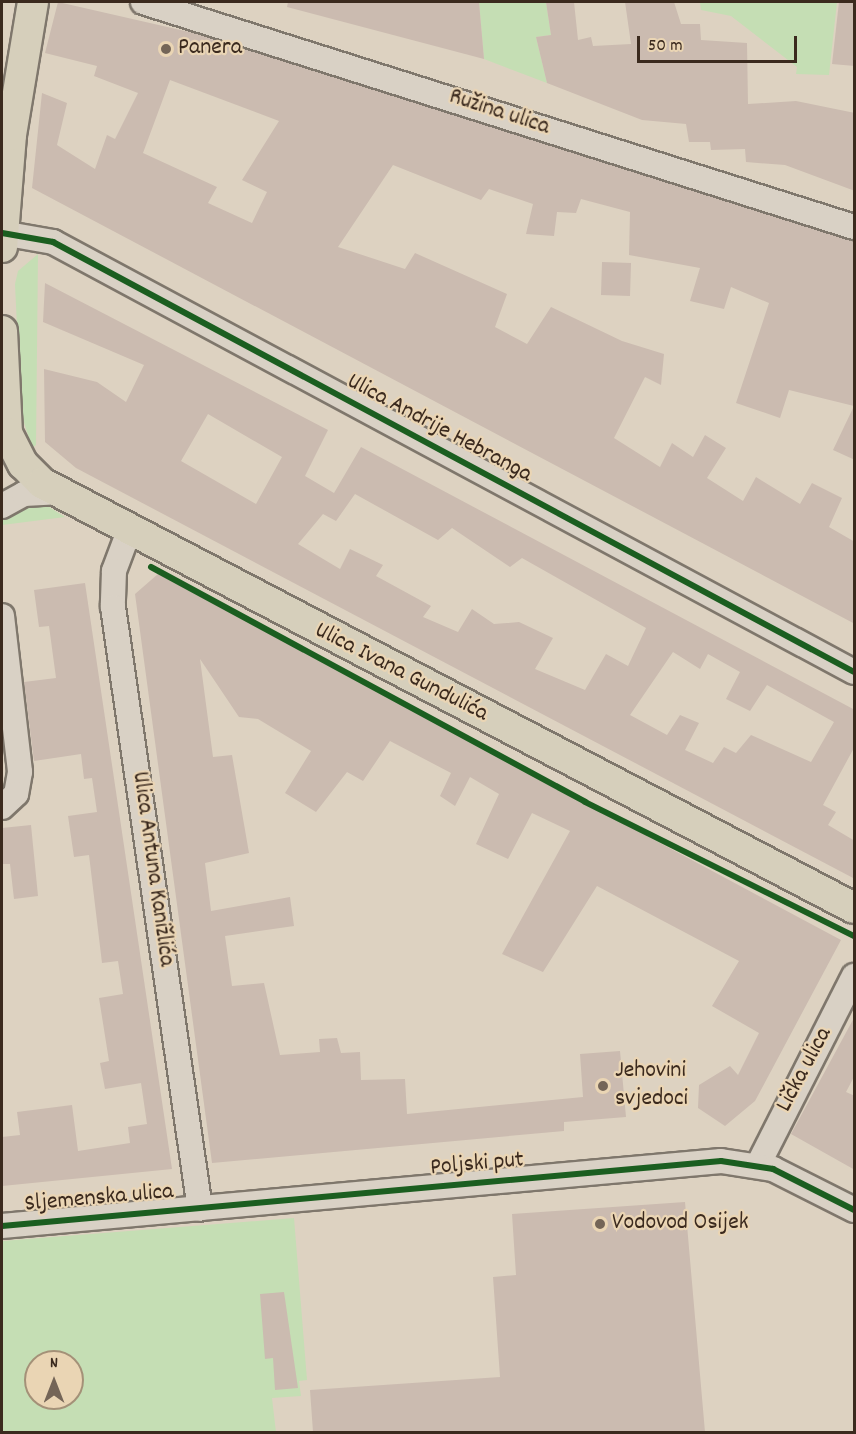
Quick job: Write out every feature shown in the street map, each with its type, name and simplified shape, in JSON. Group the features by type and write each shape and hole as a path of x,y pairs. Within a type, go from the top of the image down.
{"main road":[{"path":"2,247 22,69 33,2"},
{"name":"Ulica Ivana Gundulića","path":"2,331 2,394 5,422 16,454 57,492 855,908"}],"street":[{"name":"Ružina ulica","path":"143,2 855,227"},
{"name":"Ulica Andrije Hebranga","path":"2,233 53,242 855,672"},
{"path":"2,506 24,494 57,492"},
{"name":"Ulica Antuna Kanižlića","path":"129,531 114,571 113,607 200,1209"},
{"path":"2,616 20,772 9,800"},
{"name":"Lička ulica","path":"758,1165 855,976"},
{"name":"Poljski put","path":"200,1209 702,1162 758,1165 789,1175 855,1210"},
{"name":"Sljemenska ulica","path":"2,1226 200,1209"}],"green space":[{"path":"479,2 546,2 551,35 536,37 547,83 484,59"},
{"path":"700,2 837,2 829,75 796,74 797,67 731,16 701,10"},
{"path":"38,254 36,445 32,448 21,413 15,284 18,271"},
{"path":"43,503 65,517 2,525 2,518 18,504"},
{"path":"294,1218 307,1380 299,1381 301,1396 272,1398 276,1432 2,1432 2,1241"}],"building":[{"path":"58,2 198,34 855,242 855,460 833,450 854,406 789,390 780,418 736,403 769,303 731,287 724,309 690,301 700,268 629,255 630,212 581,199 576,213 557,212 554,236 526,234 533,204 489,189 481,200 393,165 338,247 405,269 415,253 507,294 495,327 527,344 551,307 622,341 664,354 661,385 645,377 614,438 660,467 672,443 693,457 705,435 726,448 707,478 743,501 756,477 800,504 812,483 842,498 829,527 855,542 855,624 32,188 42,93 67,103 57,145 95,169 107,135 115,139 138,93 94,76 97,66 45,53","holes":["170,80 279,121 242,180 267,192 252,223 208,203 217,187 143,153"]},
{"path":"288,2 479,2 484,59 287,7"},
{"path":"546,2 574,2 578,40 591,37 593,46 631,44 625,2 674,2 681,24 700,24 701,40 747,43 748,104 796,101 855,113 855,191 785,165 746,162 745,149 711,150 710,142 689,142 686,124 642,120 547,83 536,37 551,35"},
{"path":"839,2 855,2 855,66 832,64"},
{"path":"602,262 631,263 630,296 601,295"},
{"path":"45,283 328,430 305,476 334,493 361,447 855,710 855,746 823,805 836,812 828,825 855,841 855,879 76,468 45,442 44,369 97,382 126,402 144,365 43,322","holes":["208,414 282,457 256,504 181,461","355,494 438,540 452,528 510,567 522,558 646,628 628,666 606,654 585,690 535,669 553,638 519,622 494,624 472,609 458,632 423,617 431,606 376,576 383,565 350,549 340,569 298,544 323,514 336,521","673,652 700,669 708,654 740,672 726,699 750,711 767,685 834,722 811,762 751,735 736,753 724,747 713,763 685,750 699,723 680,715 667,735 630,715"]},
{"path":"158,574 841,940 755,1101 725,1126 698,1108 699,1085 730,1066 738,1075 759,1033 712,1006 739,961 597,886 543,972 502,954 570,831 532,813 508,859 476,844 499,794 470,777 455,806 440,796 451,773 390,741 363,781 347,772 316,812 285,793 311,751 258,719 239,717 200,659 213,757 232,755 249,853 205,863 211,911 290,897 294,926 225,936 232,986 264,983 280,1055 320,1052 319,1039 337,1038 341,1053 360,1052 361,1080 405,1079 407,1114 583,1097 580,1054 620,1051 626,1117 564,1122 564,1131 212,1163 135,594"},
{"path":"85,583 172,1169 2,1186 2,1137 20,1135 17,1112 72,1105 78,1151 130,1143 128,1127 147,1124 141,1083 105,1089 100,1063 109,1061 99,998 123,994 118,961 102,963 89,855 74,857 68,816 97,812 92,778 84,779 81,754 34,761 24,682 56,678 49,626 39,627 34,590"},
{"path":"31,825 38,896 14,899 10,864 2,864 2,828"},
{"path":"855,1016 855,1075 846,1092 855,1096 855,1170 791,1134"},
{"path":"685,1202 705,1432 313,1432 310,1390 500,1377 493,1277 516,1275 512,1214"},
{"path":"284,1292 298,1388 275,1390 273,1358 265,1359 260,1294"}],"cycle path":[{"path":"2,233 53,242 854,672"},
{"path":"151,567 585,802 854,936"},
{"path":"2,1226 721,1161 773,1169 854,1210"}],"place":[{"name":"Panera","path":"166,49"},
{"name":"Jehovini svjedoci","path":"603,1086"},
{"name":"Vodovod Osijek","path":"600,1224"}]}
